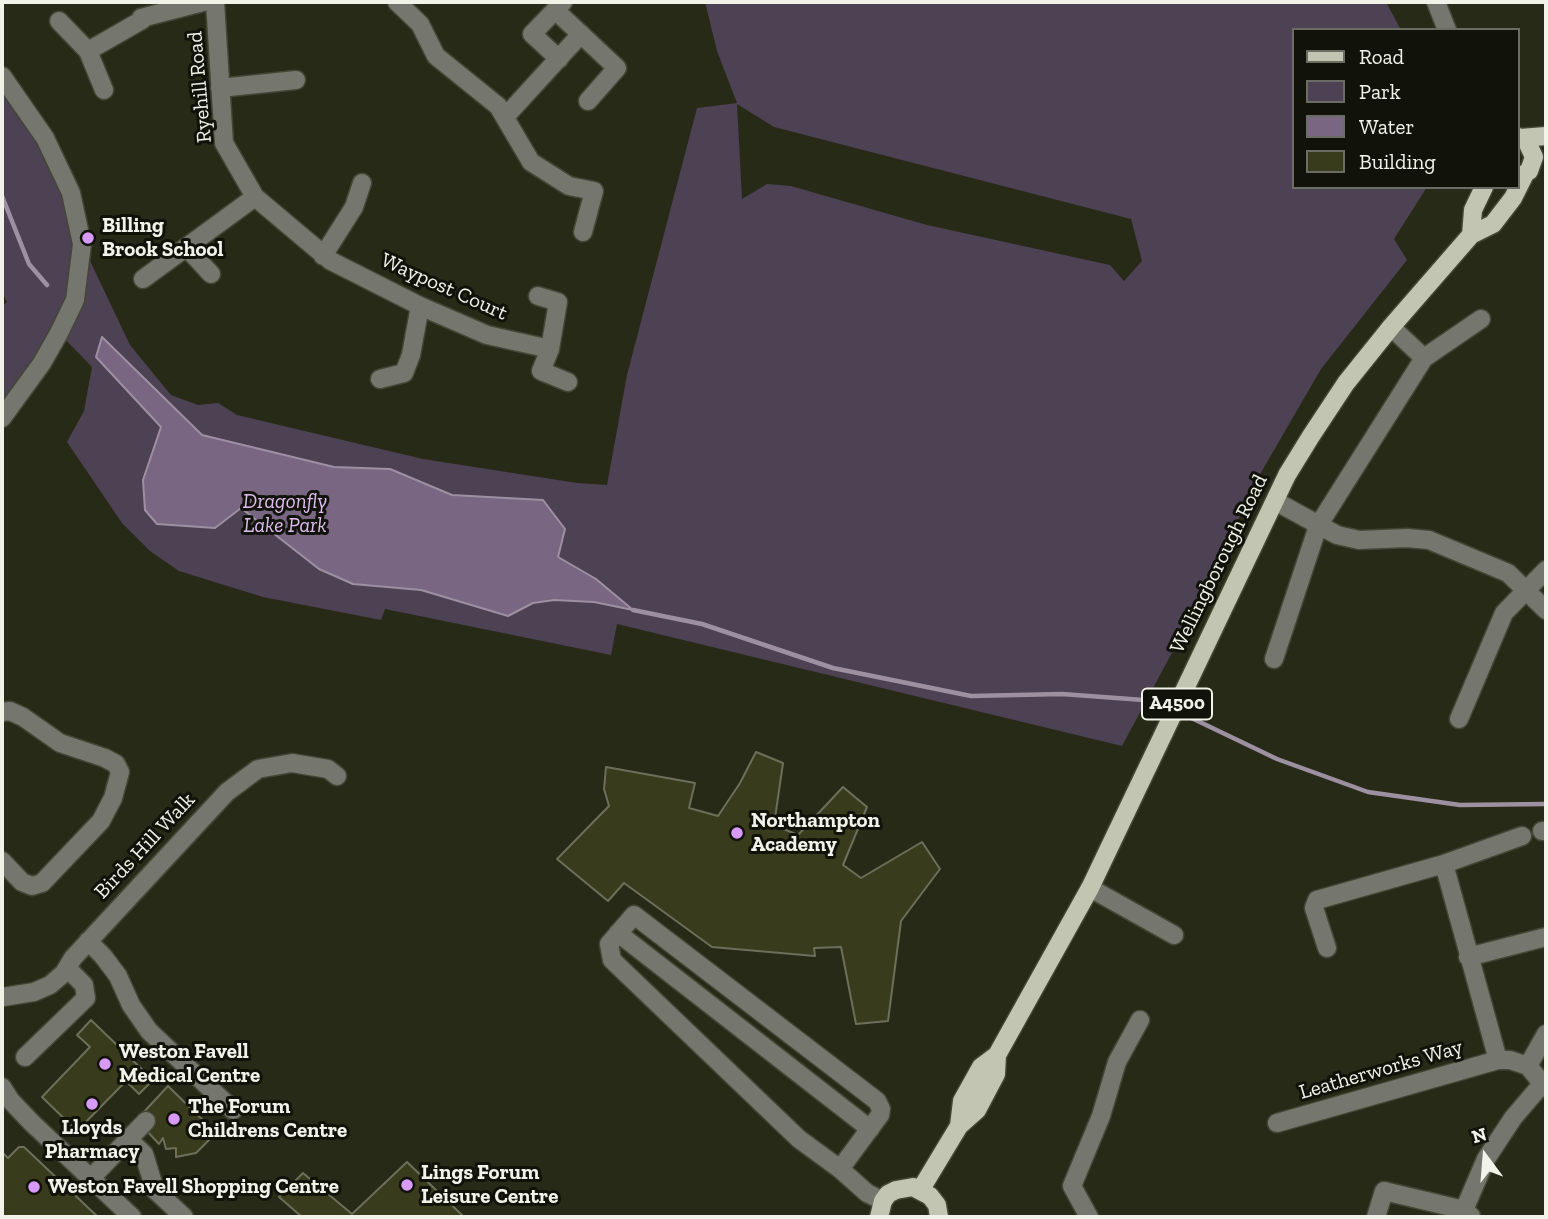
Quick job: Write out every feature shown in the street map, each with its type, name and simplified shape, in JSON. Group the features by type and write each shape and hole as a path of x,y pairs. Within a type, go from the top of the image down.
{"main road":[{"path":"1520,138 1546,136"},
{"path":"1520,139 1532,149 1530,169"},
{"name":"Wellingborough Road","path":"1520,186 1530,169"},
{"path":"1471,235 1473,210 1483,189"},
{"name":"Wellingborough Road","path":"921,1189 959,1126 976,1110 996,1074 997,1055 1090,888 1275,501 1311,436 1346,383 1391,327 1471,235 1493,225 1518,189"},
{"path":"881,1209 896,1190 904,1187 921,1189 937,1205 939,1217"}],"street":[{"path":"88,51 140,10 203,2"},
{"name":"Ryehill Road","path":"215,2 224,143 255,197 323,256"},
{"path":"397,2 420,24 436,56 498,106 531,162 569,186 594,191 583,232"},
{"path":"1436,2 1446,28"},
{"path":"559,58 532,34 559,6 581,34 617,68 588,101"},
{"path":"59,21 88,51 104,90"},
{"path":"505,117 581,34"},
{"path":"2,76 45,138 71,193 82,244 75,300 42,363 2,418"},
{"path":"220,88 296,80"},
{"path":"323,256 354,207 362,183"},
{"path":"143,279 255,197"},
{"path":"187,248 211,274"},
{"name":"Waypost Court","path":"323,256 419,306 487,335 550,349"},
{"name":"Waypost Court","path":"538,296 558,302 550,349 541,371 568,382"},
{"path":"380,379 404,373 411,355 419,306"},
{"path":"1273,659 1318,526 1424,358 1481,319"},
{"path":"1391,327 1424,358"},
{"path":"1275,501 1337,535 1359,540 1429,540 1508,573 1546,610"},
{"path":"1459,719 1503,613 1546,570"},
{"path":"2,712 10,711 23,717 60,743 105,758 116,764 120,772 113,798 101,821 42,883 32,886 22,882 2,861"},
{"name":"Birds Hill Walk","path":"2,998 34,992 50,985 68,969 73,958 88,941 227,792 258,769 292,763 328,769 337,776"},
{"path":"1327,948 1314,908 1317,900 1444,864 1522,836"},
{"name":"Leatherworks Way","path":"1444,864 1498,1060"},
{"path":"1090,888 1174,935"},
{"path":"840,1169 880,1115 881,1109 877,1101 634,915 609,944 612,960 799,1139 840,1169 881,1209"},
{"path":"618,933 870,1129"},
{"path":"1468,957 1546,937"},
{"path":"88,941 118,976 131,1005 149,1031 233,1110"},
{"path":"25,1057 86,998 84,985 68,969"},
{"path":"1089,1217 1072,1186 1101,1116 1117,1062 1140,1020"},
{"path":"1376,1217 1384,1191 1469,1214 1486,1159 1513,1118 1544,1086 1528,1066 1546,1034"},
{"name":"Leatherworks Way","path":"1277,1123 1498,1060 1510,1060 1528,1066"},
{"path":"2,1087 23,1114 132,1217"},
{"path":"91,1178 146,1121"},
{"path":"128,1139 144,1154 155,1190 184,1217"}],"green space":[{"name":"Dragonfly Lake Park","path":"705,2 1386,2 1400,28 1292,28 1292,189 1426,189 1394,239 1407,260 1321,369 1259,476 1197,606 1122,746 617,624 611,655 385,609 381,620 263,597 179,571 150,551 122,523 67,442 84,411 92,367 60,334 2,418 2,306 7,302 2,292 2,76 45,138 82,244 130,345 171,395 198,405 218,403 237,415 423,459 577,483 607,485 627,375 697,108 737,103 717,51","holes":["737,104 774,127 1131,219 1142,261 1124,281 1110,265 927,225 791,186 767,184 742,199"]}],"water":[{"path":"102,337 202,435 334,467 390,469 452,495 543,500 565,529 558,557 596,579 633,610 594,602 554,600 533,603 508,616 421,590 353,584 319,569 241,508 215,528 157,524 145,510 143,480 161,427 96,357"}],"building":[{"path":"756,752 783,763 774,825 798,835 843,787 867,807 843,865 861,878 922,842 940,869 901,921 888,1021 856,1024 841,947 814,948 815,956 712,947 624,883 608,901 557,859 609,806 604,789 606,767 695,783 689,808 718,816"},
{"name":"Weston Favell Medical Centre","path":"91,1020 153,1080 139,1094 126,1081 77,1131 42,1097 90,1047 77,1035"},
{"name":"The Forum Childrens Centre","path":"168,1086 216,1133 196,1153 176,1157 176,1148 166,1149 163,1138 159,1144 146,1130 142,1114"},
{"name":"Weston Favell Shopping Centre","path":"19,1147 24,1147 98,1217 2,1217 2,1152 8,1158"},
{"name":"Lings Forum Leisure Centre","path":"407,1162 464,1217 302,1217 279,1197 303,1173 352,1214"}],"waterway":[{"path":"2,196 29,264 47,285"},
{"path":"633,610 702,624 833,668 971,696 1062,694 1157,701 1172,708"},
{"path":"1179,712 1277,759 1368,792 1460,805 1546,804"}],"place":[{"name":"Billing Brook School","path":"88,238"},
{"name":"Northampton Academy","path":"737,833"},
{"name":"Weston Favell Medical Centre","path":"105,1064"},
{"name":"Lloyds Pharmacy","path":"92,1104"},
{"name":"The Forum Childrens Centre","path":"174,1119"},
{"name":"Lings Forum Leisure Centre","path":"407,1185"},
{"name":"Weston Favell Shopping Centre","path":"34,1187"}]}
